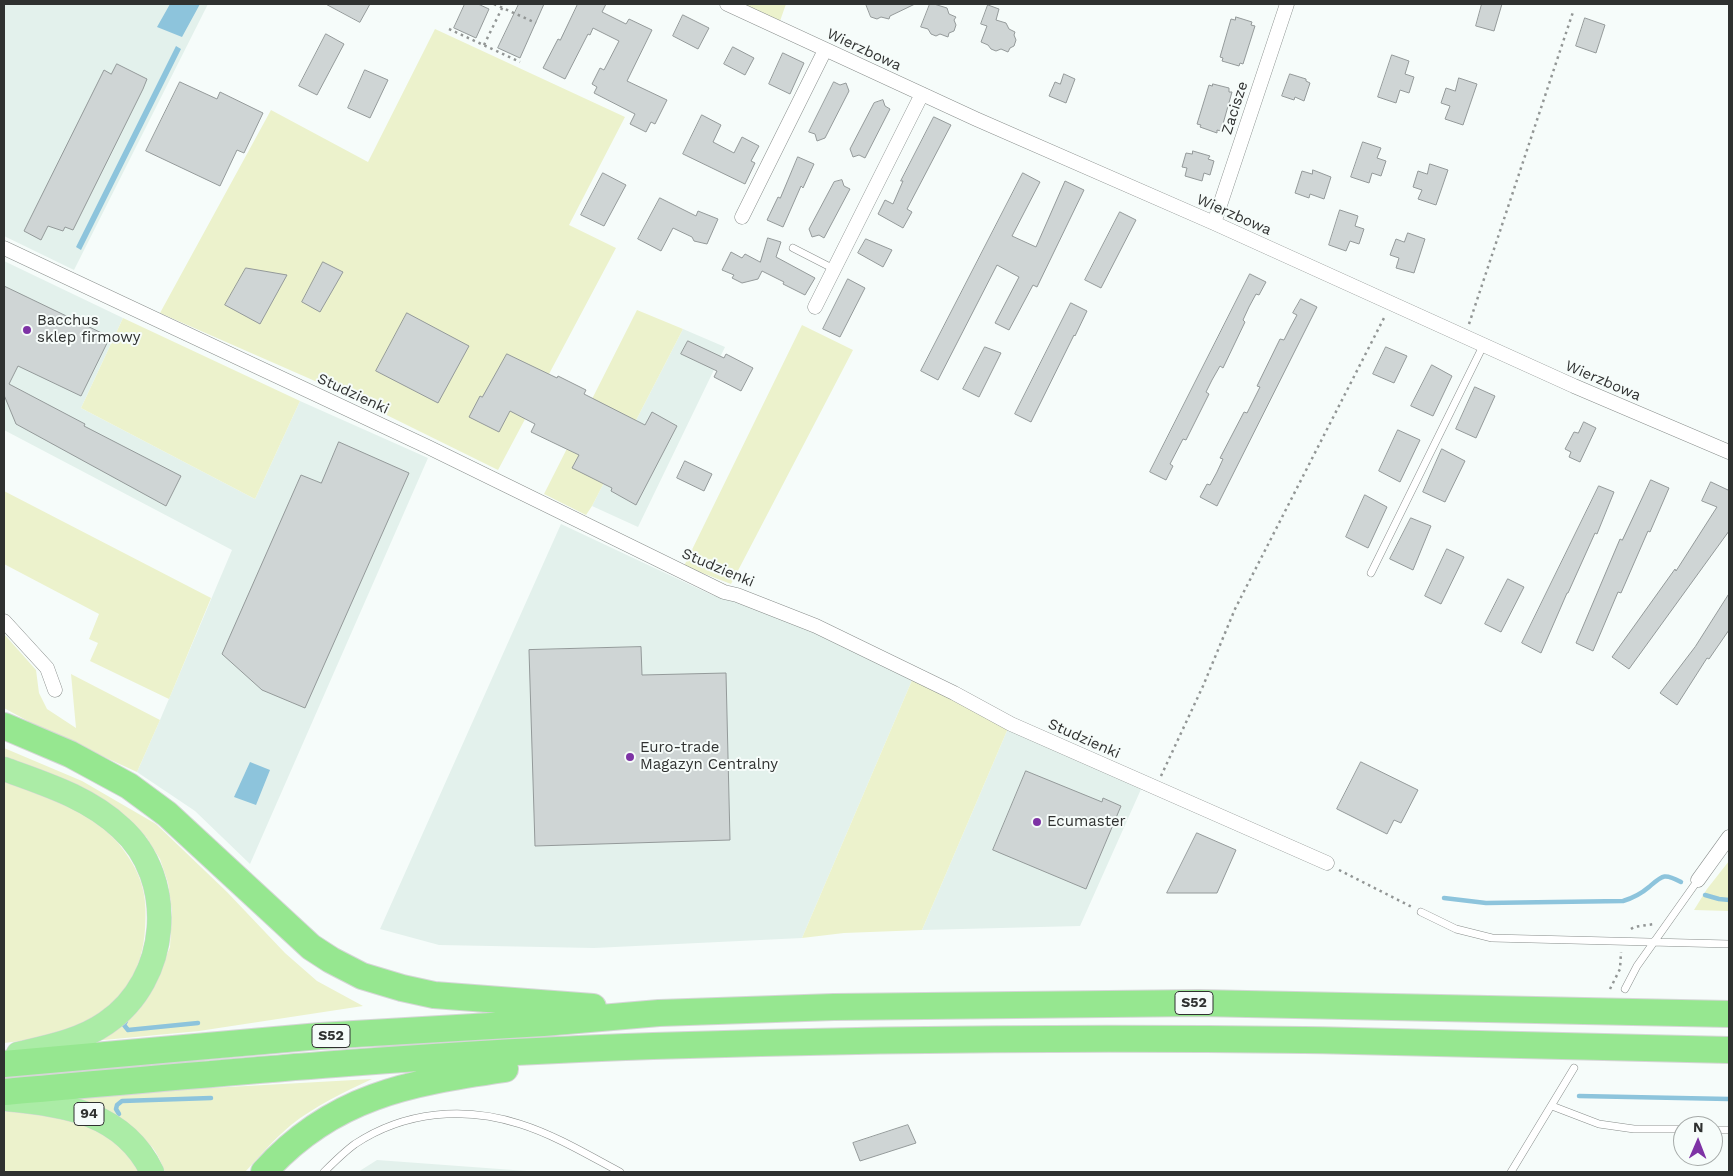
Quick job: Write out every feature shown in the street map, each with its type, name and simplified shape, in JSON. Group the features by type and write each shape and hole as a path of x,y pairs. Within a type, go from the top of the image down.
{"highway":[{"path":"4,726 70,754 130,786 168,814 311,947 362,976 434,995 558,1003 659,1013"},
{"path":"4,769 78,798 122,828 134,841 150,868 159,901 160,916 157,947 152,964 139,989 119,1013 93,1031 73,1040 4,1057"},
{"name":"S52","path":"4,1064 320,1036 543,1023 659,1013 935,1005 1199,1002 1729,1014"},
{"name":"S52","path":"4,1092 263,1069 454,1056 651,1046 937,1040 1275,1040 1729,1050"},
{"path":"264,1172 306,1133 330,1117 365,1100 429,1081 651,1046"},
{"name":"94","path":"4,1099 56,1105 94,1116 126,1138 152,1172"}],"street":[{"name":"Wierzbowa","path":"727,4 976,119 1214,223 1464,338 1729,452"},
{"name":"Zacisze","path":"1214,223 1287,4"},
{"path":"742,217 825,50"},
{"path":"815,307 922,94"},
{"name":"Studzienki","path":"4,248 428,447 724,592 737,595 816,626 954,693 1011,724 1327,864"},
{"path":"4,620 47,668 55,690"},
{"path":"1698,880 1729,837"}],"lane":[{"path":"793,248 834,269"},
{"path":"1371,573 1483,346"},
{"path":"1625,989 1654,942 1698,880"},
{"path":"1421,912 1456,929 1492,938 1729,944"},
{"path":"1512,1172 1574,1068"},
{"path":"1552,1106 1607,1126 1634,1129 1673,1129"},
{"path":"324,1172 354,1144 373,1134 411,1119 452,1113 490,1116 522,1124 579,1150 620,1172"}],"path":[{"path":"494,4 536,23"},
{"path":"484,45 504,4"},
{"path":"1464,338 1572,12"},
{"path":"449,29 520,62"},
{"path":"1156,789 1203,686 1235,609 1391,304"},
{"path":"1327,864 1421,912"},
{"path":"1630,930 1634,927 1668,923"},
{"path":"1610,989 1620,969 1621,949"}],"shaded area":[{"path":"4,4 208,4 74,270 4,236"},
{"path":"4,261 123,318 81,408 255,499 300,401 428,458 250,864 195,811 137,772 232,550 4,430"},
{"path":"683,329 725,347 638,527 592,506"},
{"path":"561,524 712,595 748,605 814,629 913,678 802,938 594,948 439,945 380,929"},
{"path":"1009,726 1142,787 1080,926 922,930"},
{"path":"377,1160 527,1171 530,1172 358,1172"}],"green space":[{"path":"742,4 786,4 780,21"},
{"path":"435,29 625,117 569,225 616,248 498,470 340,392 160,313 271,110 368,162"},
{"path":"637,310 683,329 586,515 544,494"},
{"path":"123,318 300,401 255,499 81,408"},
{"path":"802,325 853,350 731,584 684,566"},
{"path":"4,491 211,598 169,699 90,661 98,643 89,639 99,614 4,564"},
{"path":"4,634 36,670 39,693 47,709 76,728 71,674 160,720 137,772 39,727 4,708"},
{"path":"913,678 1009,726 922,930 844,933 802,938"},
{"path":"4,748 82,781 156,824 227,892 285,953 317,981 363,1006 199,1031 93,1041 155,983 170,947 172,911 168,883 160,859 146,837 124,816 79,787 4,757"},
{"path":"4,780 66,806 108,833 127,854 138,874 144,894 146,916 140,957 131,980 117,999 99,1014 55,1034 4,1043"},
{"path":"1729,861 1729,911 1694,910 1707,889"},
{"path":"203,1054 205,1062 4,1082 4,1073"},
{"path":"372,1079 330,1100 300,1118 279,1136 245,1172 165,1172 153,1148 139,1135 74,1098 121,1093"},
{"path":"12,1111 70,1120 97,1130 121,1147 139,1172 4,1172 4,1112"}],"water":[{"path":"170,4 200,4 182,37 157,27"},
{"path":"176,46 181,49 81,250 76,247"},
{"path":"250,762 270,770 256,805 234,797"}],"building":[{"path":"326,4 370,4 360,22"},
{"path":"465,4 478,4 489,9 476,38 454,28"},
{"path":"519,4 544,4 520,58 498,48"},
{"path":"578,4 606,4 602,12 626,24 629,19 652,30 627,81 667,100 655,124 651,122 646,132 630,124 635,114 594,93 597,87 592,84 600,68 604,70 619,41 593,28 565,79 543,68"},
{"path":"866,4 915,4 890,16 889,19 881,17 877,19 871,17"},
{"path":"930,4 947,8 949,14 956,17 954,20 956,25 954,31 949,33 948,37 940,34 936,36 931,34 928,29 921,27"},
{"path":"1482,4 1502,4 1494,31 1476,26"},
{"path":"988,5 999,9 996,20 1006,23 1009,29 1015,32 1016,40 1014,46 1008,52 1001,49 996,51 981,42 987,26 981,24"},
{"path":"683,15 709,28 698,49 673,36"},
{"path":"1236,17 1252,22 1251,25 1255,26 1243,64 1240,63 1239,66 1222,61 1223,58 1220,57 1231,19 1235,20"},
{"path":"1585,18 1605,25 1596,53 1576,46"},
{"path":"326,34 344,44 317,95 299,86"},
{"path":"733,47 754,58 745,75 724,64"},
{"path":"783,53 804,63 790,94 769,84"},
{"path":"1392,55 1409,61 1405,74 1414,77 1409,93 1400,90 1396,103 1378,97"},
{"path":"117,64 147,79 143,89 73,230 65,227 63,231 48,226 41,240 24,231 104,70 111,74"},
{"path":"365,70 388,80 370,118 348,108"},
{"path":"1064,74 1075,79 1066,103 1049,96 1055,82 1060,84"},
{"path":"1290,74 1306,79 1310,83 1304,101 1295,97 1294,100 1282,96"},
{"path":"1459,78 1477,84 1463,125 1445,119 1450,106 1441,103 1446,88 1455,91"},
{"path":"180,82 217,99 220,92 263,113 244,153 237,150 220,186 146,151"},
{"path":"834,82 840,85 846,83 849,91 825,138 817,141 815,134 809,132"},
{"path":"1213,84 1229,88 1229,92 1232,92 1221,131 1217,130 1217,133 1200,127 1201,125 1197,124 1209,85 1212,86"},
{"path":"883,100 885,106 890,109 865,158 859,155 853,157 850,149 874,103"},
{"path":"702,115 721,125 713,142 734,153 742,137 759,146 751,161 755,163 745,184 683,154"},
{"path":"934,117 951,125 907,209 912,212 903,228 878,214 885,200 893,204 903,181 901,181"},
{"path":"1363,142 1381,148 1377,158 1386,161 1381,176 1372,173 1369,183 1351,177"},
{"path":"1193,151 1210,156 1208,159 1214,161 1210,175 1204,173 1202,181 1185,176 1187,168 1182,167 1186,153 1192,154"},
{"path":"798,157 814,164 803,188 801,186 783,227 767,220 778,197 780,198"},
{"path":"1430,164 1448,170 1436,205 1418,199 1422,190 1413,187 1418,171 1427,174"},
{"path":"1313,170 1331,177 1324,199 1310,194 1309,198 1295,193 1302,171 1312,174"},
{"path":"603,173 626,185 604,226 581,215"},
{"path":"1023,173 1040,182 1012,236 1036,247 1065,181 1084,190 1037,287 1033,285 1009,330 995,323 1019,277 997,265 938,380 921,371"},
{"path":"842,180 844,186 850,189 824,238 819,235 812,237 809,229 834,182"},
{"path":"660,198 696,216 698,211 718,219 707,244 694,241 692,237 673,228 661,251 638,239"},
{"path":"1340,210 1358,216 1355,226 1364,229 1359,244 1350,241 1346,251 1329,245"},
{"path":"1120,212 1136,220 1101,288 1085,280"},
{"path":"1408,233 1425,239 1414,273 1396,268 1399,258 1390,255 1396,239 1404,242"},
{"path":"768,238 781,242 776,257 815,278 805,295 762,271 758,279 742,283 732,278 734,275 722,270 731,252 742,258 745,254 760,262"},
{"path":"866,239 892,250 883,267 858,253"},
{"path":"323,262 343,272 320,312 302,302"},
{"path":"246,268 287,275 260,324 225,305"},
{"path":"1250,274 1266,282 1259,295 1256,294 1249,307 1243,320 1245,322 1223,368 1220,366 1212,380 1206,392 1209,394 1186,440 1183,439 1170,464 1173,466 1166,480 1150,472"},
{"path":"848,279 865,288 840,337 823,329"},
{"path":"4,286 110,337 81,396 18,366 9,384 85,424 84,426 181,476 166,506 16,424 4,395"},
{"path":"1301,299 1317,307 1217,506 1200,497 1207,484 1210,485 1217,472 1223,459 1220,458 1244,412 1247,413 1260,387 1257,386 1280,339 1284,340 1297,315 1293,313"},
{"path":"1071,303 1087,311 1031,422 1015,414"},
{"path":"407,313 469,346 438,403 376,371"},
{"path":"688,341 724,358 726,354 753,368 741,391 714,377 717,371 681,354"},
{"path":"985,347 1001,353 979,397 963,389"},
{"path":"1386,347 1407,356 1394,383 1373,374"},
{"path":"507,354 586,390 584,394 645,425 652,412 677,426 636,505 611,491 612,488 572,468 579,455 531,432 535,424 510,411 499,432 469,417"},
{"path":"1432,365 1452,376 1433,416 1411,406"},
{"path":"1475,387 1495,396 1476,438 1456,429"},
{"path":"1584,422 1596,428 1580,462 1569,457 1571,452 1565,449 1574,432 1578,433"},
{"path":"1398,430 1420,440 1400,482 1379,471"},
{"path":"339,442 409,473 305,708 262,690 222,654 301,475 321,483"},
{"path":"1442,449 1465,461 1445,502 1423,492"},
{"path":"685,461 712,474 704,491 677,478"},
{"path":"1651,480 1669,488 1621,593 1618,592 1593,651 1576,643 1620,539 1622,540"},
{"path":"1711,482 1728,490 1729,488 1729,531 1629,669 1612,657 1675,569 1676,571 1717,507 1702,501"},
{"path":"1599,486 1614,492 1597,534 1595,533 1541,653 1522,643"},
{"path":"1365,495 1387,507 1368,548 1346,537"},
{"path":"1411,518 1431,526 1413,570 1390,559"},
{"path":"1447,549 1464,557 1441,604 1425,596"},
{"path":"1508,579 1524,587 1501,632 1485,624"},
{"path":"1729,594 1729,630 1709,659 1707,658 1677,705 1660,693 1695,647"},
{"name":"Euro-trade Magazyn Centralny","path":"641,647 642,675 726,673 730,840 535,846 529,650"},
{"path":"1361,762 1418,790 1401,823 1394,820 1387,834 1337,809"},
{"path":"1026,771 1102,802 1103,798 1121,806 1086,889 993,850"},
{"path":"1197,833 1236,850 1217,893 1167,893"},
{"path":"908,1125 916,1143 860,1161 853,1143"}],"waterway":[{"path":"1444,898 1486,903 1623,901 1667,876 1681,882"},
{"path":"1705,895 1729,900"},
{"path":"126,1021 124,1025 128,1030 198,1023"},
{"path":"1579,1096 1729,1099"},
{"path":"119,1114 116,1109 117,1105 122,1101 211,1098"}],"place":[{"name":"Bacchus sklep firmowy","path":"27,330"},
{"name":"Euro-trade Magazyn Centralny","path":"630,757"},
{"name":"Ecumaster","path":"1037,822"}]}
